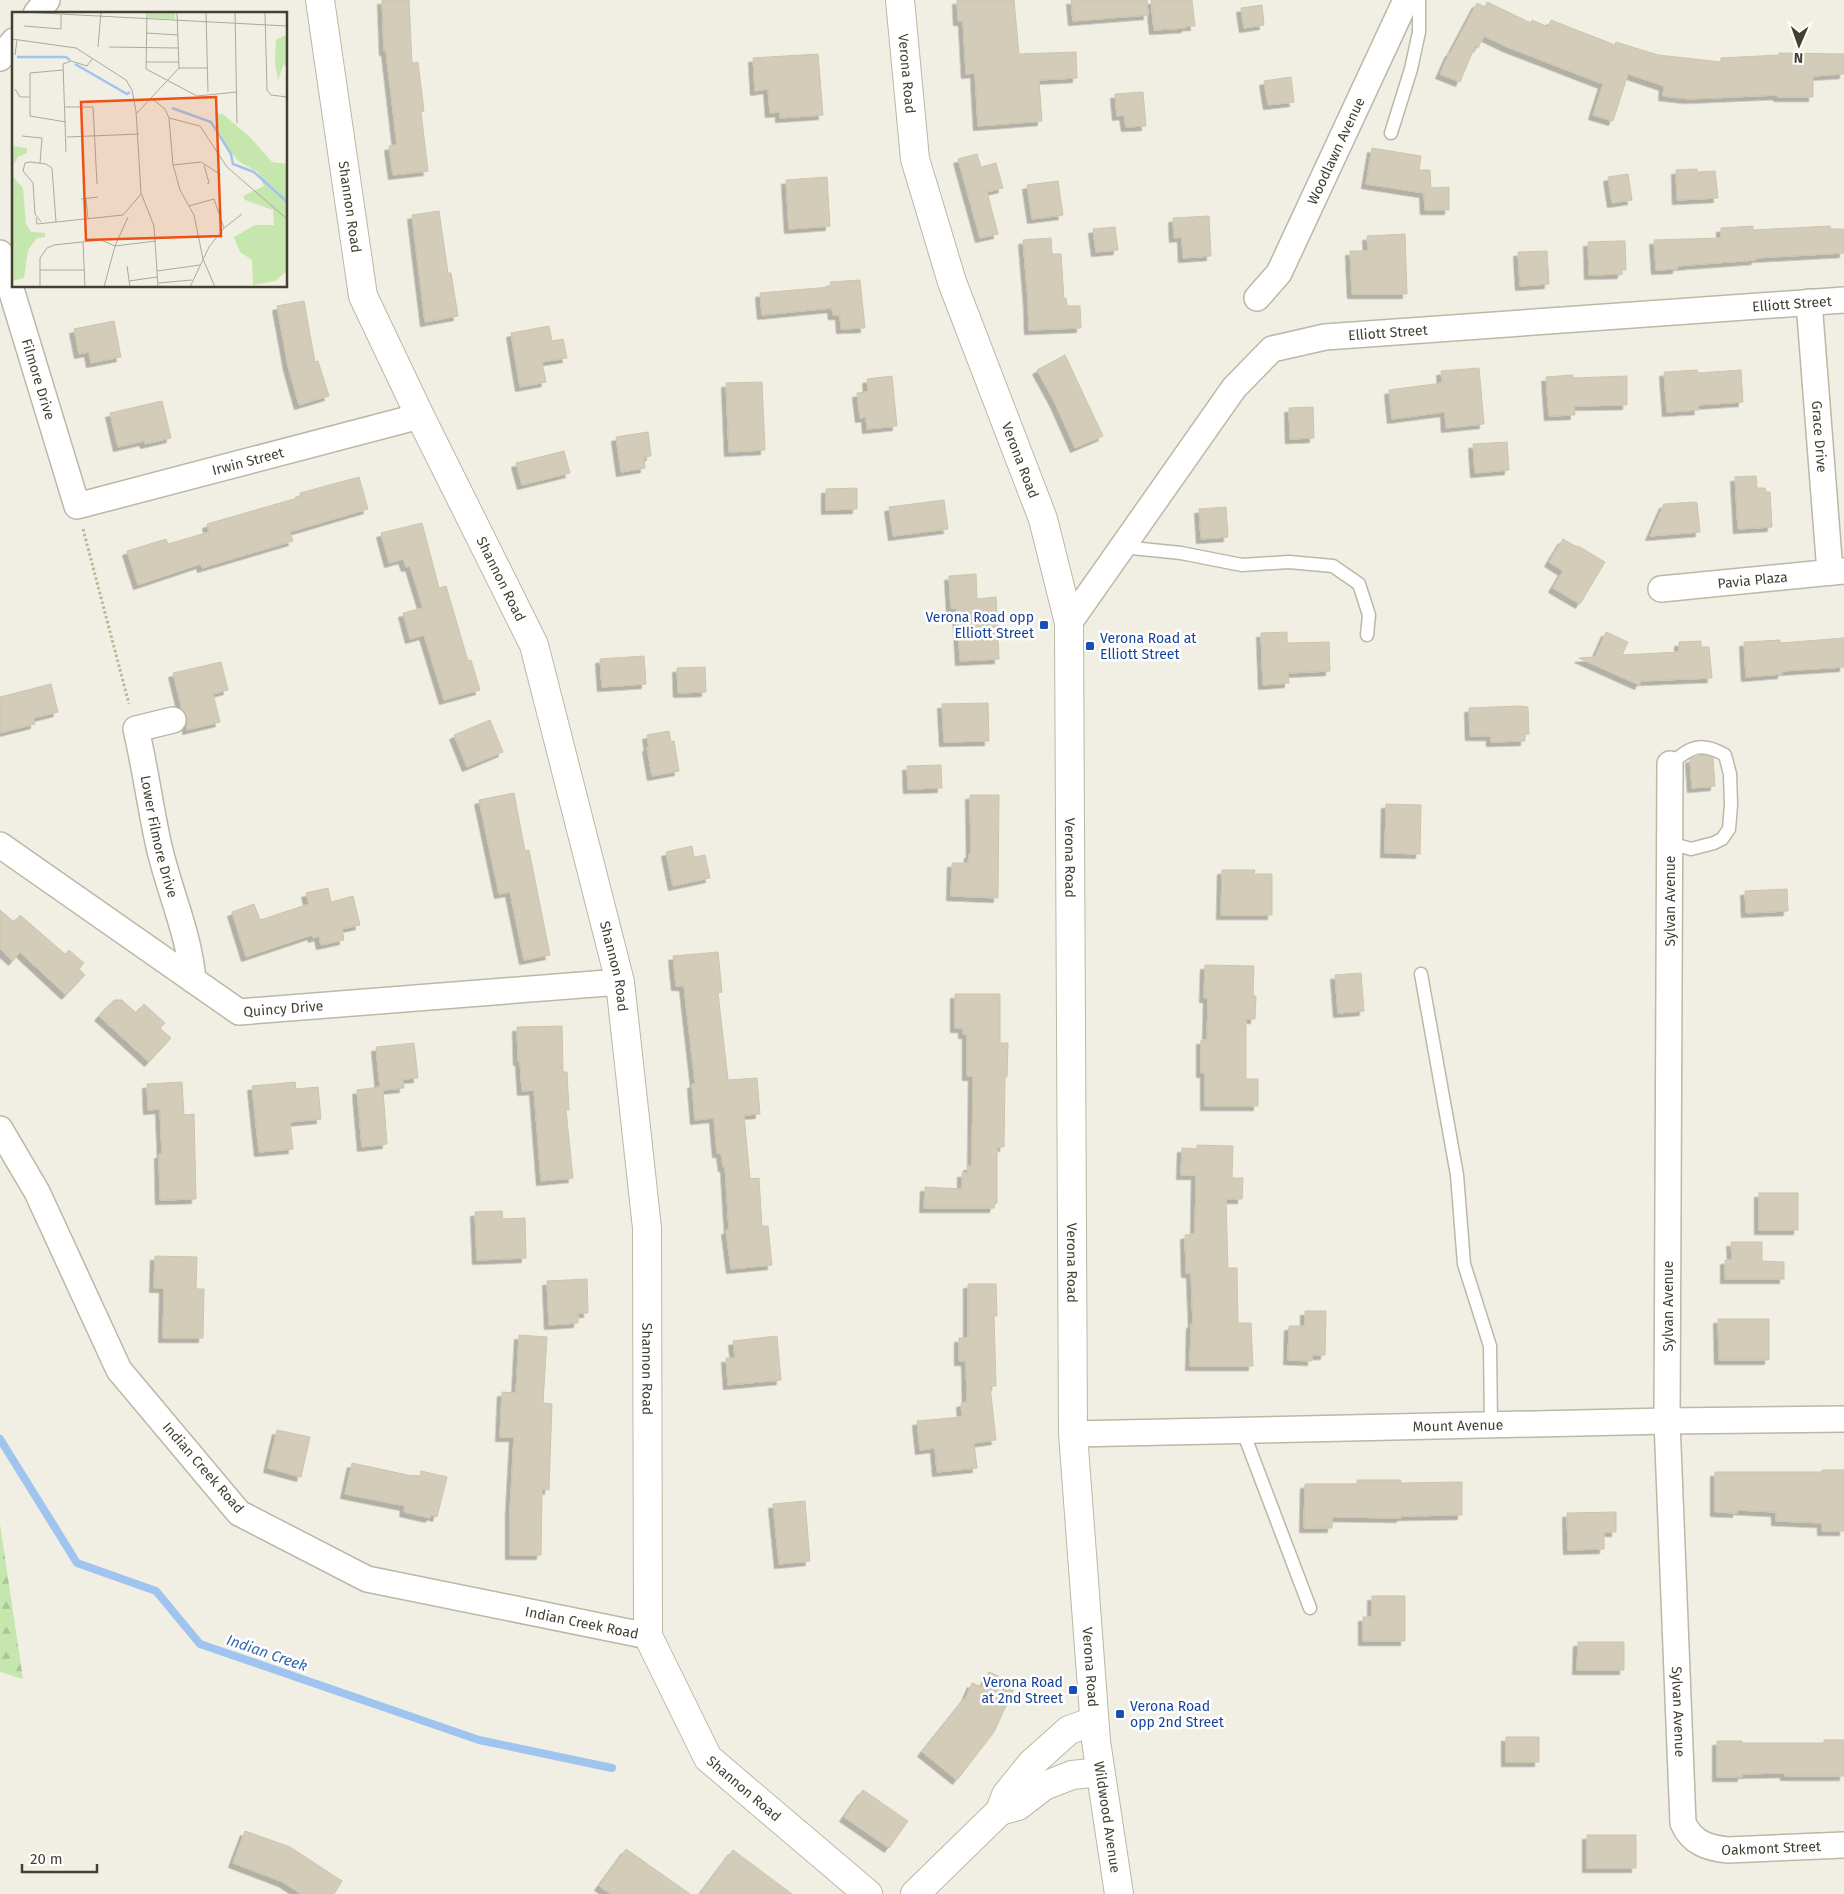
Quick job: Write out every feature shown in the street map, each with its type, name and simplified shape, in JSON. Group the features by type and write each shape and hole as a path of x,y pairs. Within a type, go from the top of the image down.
{"street":[{"path":"38,12 48,0"},
{"name":"Shannon Road","path":"320,0 363,296 420,416 534,644 620,982 648,1228 648,1636 708,1758 868,1894"},
{"name":"Verona Road","path":"900,0 915,159 952,282 1043,519 1069,623 1073,1434 1095,1731"},
{"name":"Woodlawn Avenue","path":"1257,298 1279,272 1406,0"},
{"path":"0,58 12,43"},
{"name":"Filmore Drive","path":"0,253 77,506"},
{"name":"Elliott Street","path":"1069,623 1234,388 1272,349 1326,337 1844,300"},
{"name":"Grace Drive","path":"1809,302 1837,572"},
{"name":"Irwin Street","path":"77,506 420,416"},
{"name":"Pavia Plaza","path":"1661,589 1837,572"},
{"path":"136,729 172,720"},
{"name":"Lower Filmore Drive","path":"136,729 158,843 191,955 193,980"},
{"name":"Sylvan Avenue","path":"1670,764 1667,1420 1683,1823 1687,1832 1698,1842"},
{"name":"Quincy Drive","path":"0,845 239,1012 620,982"},
{"name":"Indian Creek Road","path":"0,1129 37,1192 119,1370 239,1513 367,1579 648,1636"},
{"name":"Mount Avenue","path":"1073,1434 1667,1420 1844,1419"},
{"path":"915,1894 1000,1811 1006,1795 1031,1764 1069,1730 1095,1731"},
{"name":"Wildwood Avenue","path":"1095,1731 1119,1894"},
{"path":"1000,1811 1018,1806 1044,1786 1072,1775 1100,1772"},
{"name":"Oakmont Street","path":"1698,1842 1711,1848 1728,1850 1844,1845"}],"lane":[{"path":"1391,132 1411,69 1419,32 1419,0"},
{"path":"1122,547 1181,553 1242,564 1289,562 1333,566 1359,584 1369,615 1367,635"},
{"path":"1670,764 1684,753 1698,747 1712,748 1725,755 1730,774 1732,805 1729,829 1722,839 1714,844 1691,849 1670,843"},
{"path":"1421,974 1457,1174 1464,1264 1490,1346 1491,1424"},
{"path":"1242,1430 1310,1608"}],"path":[{"path":"77,506 136,729"}],"green space":[{"path":"0,1524 23,1679 0,1672"}],"building":[{"path":"382,0 409,0 412,63 418,62 424,111 421,112 428,171 393,175 389,146 397,145 386,51 384,51"},
{"path":"957,0 1014,0 1019,54 1076,52 1077,78 1039,80 1042,121 978,126 975,73 966,74 963,21 958,21"},
{"path":"1071,0 1147,0 1148,15 1073,21"},
{"path":"1151,0 1192,0 1195,26 1154,30"},
{"path":"1487,2 1531,23 1532,20 1548,27 1551,20 1615,45 1616,42 1658,55 1721,62 1721,58 1779,55 1779,53 1844,54 1844,74 1813,76 1813,97 1778,97 1778,95 1689,99 1663,96 1664,86 1628,74 1613,121 1593,115 1603,84 1507,47 1484,36 1478,48 1475,46 1460,82 1440,74 1477,3 1485,7"},
{"path":"1262,5 1264,25 1244,28 1241,8"},
{"path":"818,54 823,115 780,118 780,112 770,113 768,89 755,91 753,58"},
{"path":"1291,77 1294,102 1268,105 1264,81"},
{"path":"1143,92 1146,126 1126,127 1124,115 1117,116 1115,94"},
{"path":"1372,148 1421,156 1419,170 1430,170 1431,188 1449,187 1449,210 1425,210 1424,193 1366,184"},
{"path":"977,154 981,167 996,163 1003,188 987,192 998,234 980,238 958,159"},
{"path":"1697,169 1697,172 1715,171 1718,198 1677,200 1676,170"},
{"path":"1628,174 1632,200 1612,203 1608,177"},
{"path":"827,177 830,226 789,229 786,180"},
{"path":"1058,181 1063,215 1032,219 1027,185"},
{"path":"439,211 448,273 451,273 458,316 425,322 412,215"},
{"path":"1209,216 1211,256 1183,258 1182,237 1174,238 1173,218"},
{"path":"1753,226 1753,230 1830,226 1831,229 1844,229 1844,253 1755,258 1756,260 1677,266 1677,269 1656,270 1654,240 1721,238 1721,228"},
{"path":"1115,227 1118,250 1096,252 1093,229"},
{"path":"1405,234 1407,294 1352,294 1350,251 1368,251 1367,236"},
{"path":"1051,238 1052,254 1061,254 1064,299 1066,298 1067,306 1080,306 1081,328 1029,330 1023,240"},
{"path":"1625,241 1626,270 1622,270 1622,274 1589,275 1588,242"},
{"path":"1547,251 1549,284 1520,286 1518,252"},
{"path":"860,280 865,328 841,329 840,315 833,315 832,308 762,315 760,293 831,287 830,282"},
{"path":"304,301 315,362 318,361 329,396 299,405 288,366 277,306"},
{"path":"114,321 121,357 91,363 89,352 79,354 74,329"},
{"path":"549,326 552,341 563,339 567,358 542,362 546,382 520,387 511,333"},
{"path":"1065,355 1103,436 1075,448 1055,403 1037,370"},
{"path":"1479,368 1484,424 1446,428 1445,412 1392,419 1389,390 1442,383 1441,371"},
{"path":"1697,370 1698,373 1741,370 1743,402 1698,405 1699,410 1667,412 1664,372"},
{"path":"1573,375 1573,378 1627,376 1627,405 1574,406 1575,415 1549,416 1546,377"},
{"path":"892,376 897,426 867,429 866,417 860,418 857,393 868,392 867,379"},
{"path":"762,382 765,450 729,452 726,383"},
{"path":"162,401 171,438 145,444 144,441 118,447 110,413"},
{"path":"1313,407 1314,438 1290,439 1289,408"},
{"path":"648,432 651,456 644,457 645,468 621,472 616,437"},
{"path":"1507,442 1509,470 1475,473 1473,444"},
{"path":"564,451 570,473 522,485 516,463"},
{"path":"1756,476 1757,488 1765,488 1766,492 1770,492 1772,527 1738,529 1735,477"},
{"path":"359,477 368,509 290,532 293,541 202,568 201,564 138,585 127,551 166,539 168,544 209,532 207,524 301,497 300,493"},
{"path":"857,488 857,509 826,510 826,489"},
{"path":"944,500 948,529 893,536 889,507"},
{"path":"1697,503 1700,532 1650,536 1664,504"},
{"path":"1226,507 1228,537 1201,539 1199,509"},
{"path":"422,523 439,588 446,586 468,661 471,660 480,690 444,700 424,635 410,639 403,613 423,608 410,566 406,567 403,559 389,563 381,533"},
{"path":"1563,539 1605,562 1580,604 1553,588 1563,571 1549,562"},
{"path":"976,574 977,599 996,597 999,659 960,661 957,608 951,608 949,576"},
{"path":"1287,632 1287,643 1329,642 1330,671 1288,673 1289,683 1263,685 1261,633"},
{"path":"1606,632 1628,642 1622,655 1679,652 1679,642 1701,641 1701,647 1709,647 1712,678 1641,681 1639,685 1579,658 1595,657"},
{"path":"1844,638 1844,667 1782,671 1782,674 1746,677 1744,642 1780,640 1780,643"},
{"path":"644,656 646,684 602,687 600,659"},
{"path":"221,662 228,690 213,694 220,722 187,730 187,717 182,709 173,673"},
{"path":"705,667 706,692 678,693 677,668"},
{"path":"51,684 58,712 34,718 35,724 0,733 0,697"},
{"path":"988,703 989,741 944,742 942,704"},
{"path":"1528,707 1529,734 1525,734 1525,741 1491,742 1491,736 1470,736 1469,708"},
{"path":"490,720 503,752 467,767 454,735"},
{"path":"669,731 671,742 674,741 679,771 652,776 647,735"},
{"path":"1702,755 1713,758 1715,786 1692,788 1690,759"},
{"path":"941,765 942,788 908,789 907,766"},
{"path":"514,793 525,851 529,850 550,955 524,960 510,892 499,894 479,800"},
{"path":"970,795 999,795 998,898 951,896 952,863 968,863 969,854 971,854"},
{"path":"1386,804 1421,805 1420,854 1385,853"},
{"path":"692,846 694,857 705,855 710,878 673,886 666,852"},
{"path":"1222,870 1255,870 1254,874 1272,874 1272,915 1221,915"},
{"path":"328,888 331,902 353,896 360,925 342,929 344,940 321,945 319,936 313,938 312,935 246,957 232,912 254,904 260,920 309,904 306,893"},
{"path":"1787,889 1788,911 1746,913 1745,891"},
{"path":"0,910 14,922 20,915 65,954 69,950 84,963 79,969 85,975 66,995 20,952 13,961 0,949"},
{"path":"718,952 722,992 718,993 728,1080 757,1078 760,1114 744,1115 750,1179 759,1178 762,1226 768,1226 772,1265 731,1269 726,1230 729,1230 725,1167 723,1167 721,1153 717,1153 714,1118 695,1120 692,1084 695,1083 684,986 676,986 673,956"},
{"path":"1205,965 1254,966 1253,996 1256,996 1255,1019 1246,1019 1246,1079 1258,1079 1258,1106 1205,1106 1205,1073 1201,1073 1201,1040 1207,1040 1208,998 1204,998"},
{"path":"1361,973 1364,1011 1338,1013 1335,975"},
{"path":"955,994 1000,994 1000,1043 1008,1043 1007,1077 1005,1077 1004,1147 997,1147 997,1203 995,1203 994,1208 924,1208 925,1187 962,1189 962,1173 968,1173 968,1166 972,1166 973,1076 967,1076 967,1034 963,1034 963,1028 955,1028"},
{"path":"114,1000 122,1000 136,1013 144,1004 165,1023 160,1028 171,1038 149,1062 99,1016"},
{"path":"562,1026 563,1072 567,1072 569,1110 566,1110 573,1178 541,1181 534,1090 522,1091 520,1061 518,1061 517,1027"},
{"path":"414,1043 418,1078 403,1079 404,1088 383,1090 387,1144 362,1147 357,1090 380,1087 376,1047"},
{"path":"182,1082 184,1115 194,1114 196,1199 160,1200 159,1154 162,1154 160,1109 148,1110 147,1084"},
{"path":"295,1082 296,1089 318,1087 321,1119 290,1122 293,1149 259,1152 252,1086"},
{"path":"1197,1145 1233,1146 1232,1178 1243,1178 1242,1199 1226,1199 1228,1268 1237,1268 1238,1323 1251,1323 1253,1366 1190,1366 1191,1324 1193,1324 1191,1273 1186,1273 1185,1235 1195,1234 1196,1175 1181,1175 1182,1148 1197,1149"},
{"path":"1759,1193 1798,1193 1798,1230 1759,1230"},
{"path":"502,1211 503,1219 525,1218 526,1258 477,1260 475,1212"},
{"path":"1731,1242 1762,1242 1762,1261 1784,1262 1784,1279 1725,1279 1725,1260 1732,1260"},
{"path":"155,1256 197,1257 196,1289 204,1289 203,1338 163,1338 164,1288 154,1288"},
{"path":"587,1279 588,1313 578,1313 578,1323 549,1325 547,1281"},
{"path":"968,1284 996,1284 997,1316 994,1316 996,1386 990,1386 996,1440 974,1443 977,1468 937,1472 935,1448 920,1450 917,1421 962,1417 961,1403 967,1402 966,1361 959,1361 959,1338 968,1338"},
{"path":"1305,1311 1326,1311 1325,1355 1312,1355 1312,1361 1288,1360 1289,1326 1305,1326"},
{"path":"1718,1319 1769,1319 1769,1360 1719,1360"},
{"path":"519,1335 547,1337 543,1403 552,1404 549,1490 542,1489 541,1555 510,1555 514,1437 500,1437 502,1392 516,1393"},
{"path":"777,1336 781,1380 728,1385 726,1358 735,1358 733,1341"},
{"path":"277,1430 310,1437 301,1477 268,1468"},
{"path":"352,1463 412,1476 420,1477 421,1471 447,1477 437,1517 431,1515 430,1518 404,1512 405,1506 345,1494"},
{"path":"1822,1470 1844,1470 1844,1531 1822,1531 1822,1523 1776,1521 1776,1512 1737,1510 1737,1513 1715,1512 1715,1472 1822,1472"},
{"path":"1357,1480 1401,1480 1401,1483 1462,1482 1462,1515 1401,1516 1401,1518 1332,1517 1332,1528 1304,1528 1305,1484 1357,1484"},
{"path":"805,1501 810,1561 779,1564 773,1504"},
{"path":"1616,1512 1616,1532 1604,1532 1604,1549 1568,1550 1567,1513"},
{"path":"1372,1596 1405,1596 1405,1641 1363,1641 1363,1617 1372,1617"},
{"path":"1578,1642 1624,1642 1624,1670 1577,1670"},
{"path":"989,1672 1016,1684 994,1732 957,1780 922,1752 966,1697 972,1683 982,1687"},
{"path":"1506,1737 1539,1737 1539,1762 1506,1762"},
{"path":"1824,1740 1844,1740 1844,1776 1785,1776 1785,1773 1742,1774 1742,1777 1717,1777 1717,1741 1742,1741 1742,1743 1824,1743"},
{"path":"863,1790 908,1821 889,1848 844,1817"},
{"path":"245,1831 290,1847 342,1881 334,1894 301,1894 283,1882 233,1863"},
{"path":"1587,1835 1636,1835 1636,1868 1587,1868"},
{"path":"626,1849 690,1894 611,1894 599,1886"},
{"path":"733,1850 792,1894 700,1894"}],"waterway":[{"name":"Indian Creek","path":"0,1439 77,1563 156,1591 200,1644 479,1740 612,1768"}],"place":[{"name":"Verona Road opp Elliott Street","path":"1044,625"},
{"name":"Verona Road at Elliott Street","path":"1090,646"},
{"name":"Verona Road at 2nd Street","path":"1073,1690"},
{"name":"Verona Road opp 2nd Street","path":"1120,1714"}]}
